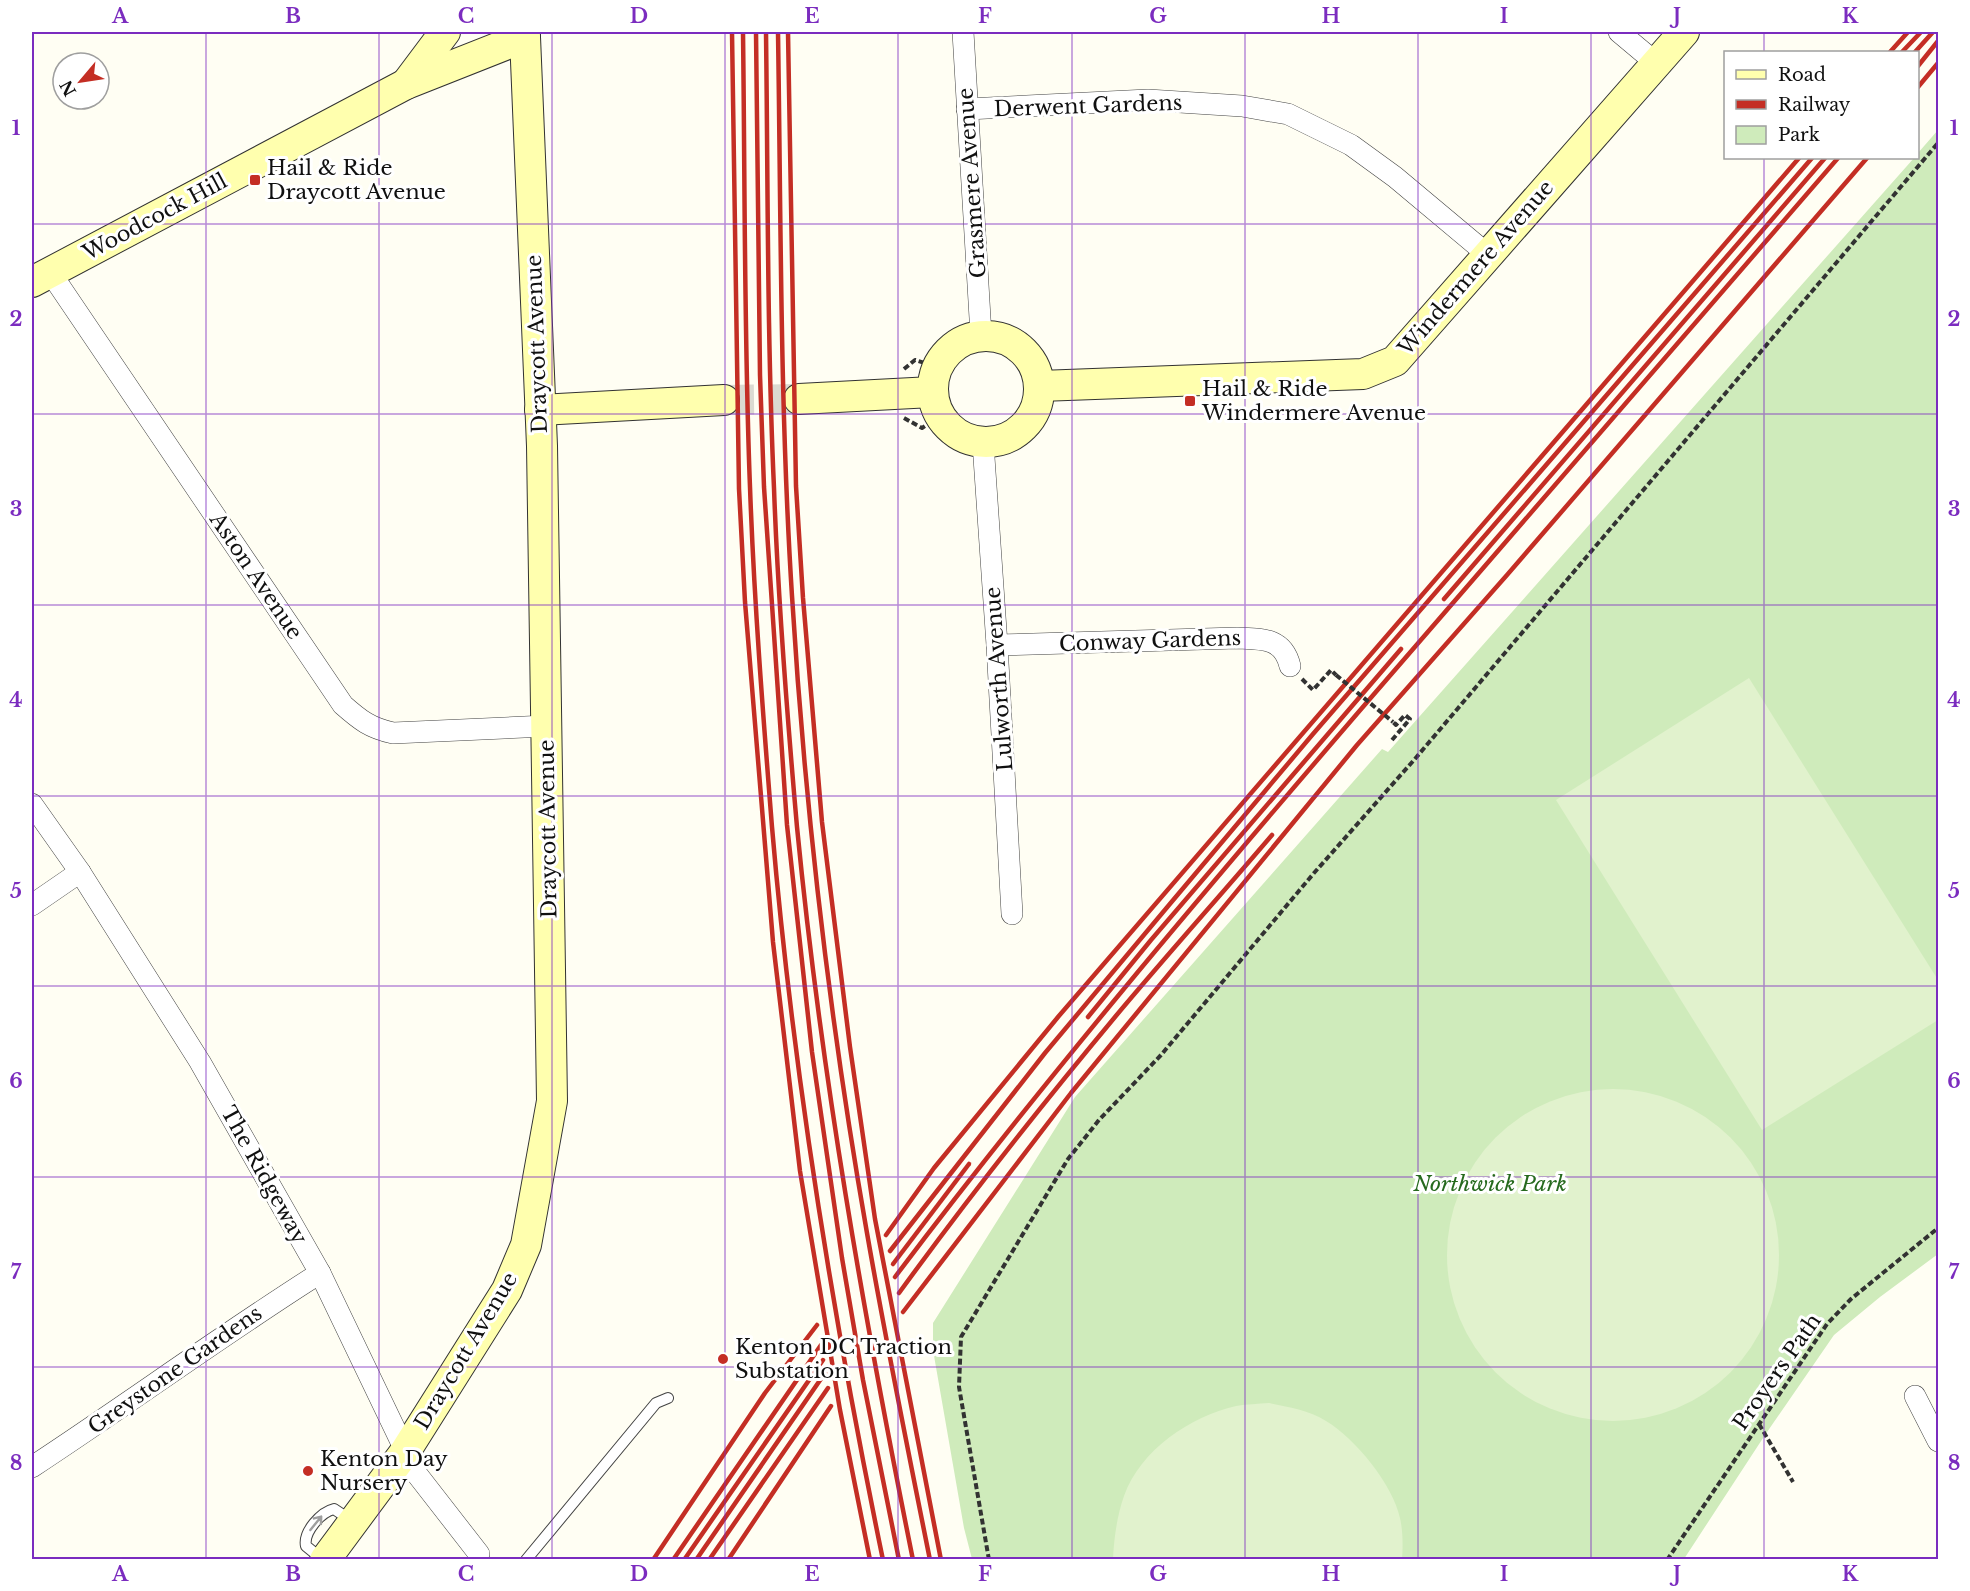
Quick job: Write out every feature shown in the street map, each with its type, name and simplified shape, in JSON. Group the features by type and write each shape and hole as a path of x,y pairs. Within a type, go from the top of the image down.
{"street":[{"name":"Woodcock Hill","path":"406,84 445,32"},
{"name":"Grasmere Avenue","path":"963,32 981,335"},
{"path":"1619,32 1656,63"},
{"name":"Windermere Avenue","path":"1040,386 1364,374 1395,361 1684,32"},
{"name":"Woodcock Hill","path":"41,277 406,84 524,34"},
{"name":"Draycott Avenue","path":"323,1560 405,1452 507,1290 526,1245 552,1101 540,410 524,34"},
{"name":"Derwent Gardens","path":"967,109 1148,100 1242,106 1288,114 1351,146 1395,177 1487,254"},
{"name":"Aston Avenue","path":"41,277 343,705 375,729 393,733 546,726"},
{"path":"981,335 1000,337 1017,345 1030,358 1038,375 1040,386 1037,405 1029,422 1015,434 998,441 983,443 968,440 952,431 940,416 932,392 934,374 943,357 956,344 981,335"},
{"path":"799,399 932,392"},
{"path":"540,410 724,400"},
{"name":"Lulworth Avenue","path":"983,443 1012,914"},
{"name":"Conway Gardens","path":"997,645 1267,639 1287,654 1290,666"},
{"name":"The Ridgeway","path":"32,804 80,872 201,1062 320,1273 416,1473 482,1557"},
{"path":"32,905 80,872"},
{"name":"Greystone Gardens","path":"32,1467 320,1273"},
{"path":"1915,1396 1938,1441"}],"lane":[{"path":"526,1560 656,1403 668,1398"}],"path":[{"path":"988,1560 958,1387 961,1337 1068,1159 1099,1120 1161,1055 1314,873 1414,760 1938,143"},
{"path":"1313,690 1331,670 1396,725 1405,715 1410,719 1392,740"},
{"name":"Proyers Path","path":"1667,1560 1827,1324 1851,1299 1938,1228"},
{"path":"1759,1424 1793,1482"}],"green space":[{"name":"Northwick Park","path":"1938,130 1938,1254 1834,1335 1684,1559 972,1559 964,1528 933,1350 933,1323 1075,1097 1382,749 1388,752 1913,159 1919,159 1919,152"},
{"path":"1749,678 1938,980 1938,1020 1762,1130 1556,800"},
{"path":"1597,1089 1629,1089 1661,1096 1691,1108 1719,1126 1742,1149 1767,1191 1779,1239 1776,1287 1767,1319 1742,1361 1719,1384 1691,1402 1661,1414 1629,1421 1597,1421 1565,1414 1535,1402 1507,1384 1484,1361 1466,1333 1454,1303 1447,1271 1447,1239 1454,1207 1466,1177 1484,1149 1507,1126 1535,1108 1565,1096"},
{"path":"1269,1403 1298,1409 1319,1417 1337,1429 1360,1450 1381,1477 1396,1505 1402,1528 1402,1559 1113,1559 1116,1527 1124,1496 1142,1464 1155,1450 1169,1438 1201,1418 1236,1406"}],"tunnel":[{"path":"724,400 799,399"}],"railway":[{"path":"732,32 739,489 745,602 773,942 800,1171 840,1410 870,1560"},
{"path":"743,32 750,487 756,614 772,827 803,1103 831,1287 883,1560"},
{"path":"756,32 760,375 764,487 787,825 812,1052 842,1258 863,1380 899,1560"},
{"path":"766,32 772,431 780,615 797,827 831,1103 861,1286 913,1560"},
{"path":"778,32 785,455 797,676 804,756 820,916 854,1154 882,1315 930,1560"},
{"path":"788,32 796,486 822,822 850,1047 875,1219 941,1560"},
{"path":"1891,51 1908,32"},
{"path":"1903,51 1921,32"},
{"path":"1916,51 1933,32"},
{"path":"1919,65 1938,41"},
{"path":"1919,86 1938,63"},
{"path":"886,1235 934,1168 1058,1017 1798,159"},
{"path":"890,1251 1045,1053 1313,734 1811,159"},
{"path":"1444,599 1824,159"},
{"path":"895,1277 1008,1132 1183,918 1421,639 1837,159"},
{"path":"903,1312 1071,1093 1357,745 1866,159"},
{"path":"1088,1017 1151,940 1401,649"},
{"path":"899,1293 1059,1085 1134,994 1272,835"},
{"path":"893,1264 969,1164"},
{"path":"653,1560 765,1393 817,1325"},
{"path":"673,1560 821,1345"},
{"path":"684,1560 823,1360"},
{"path":"696,1560 825,1373"},
{"path":"709,1560 828,1388"},
{"path":"728,1560 831,1406"}],"place":[{"name":"Hail & Ride Draycott Avenue","path":"255,180"},
{"name":"Hail & Ride Windermere Avenue","path":"1190,401"},
{"name":"Kenton DC Traction Substation","path":"723,1359"},
{"name":"Kenton Day Nursery","path":"308,1471"}]}
